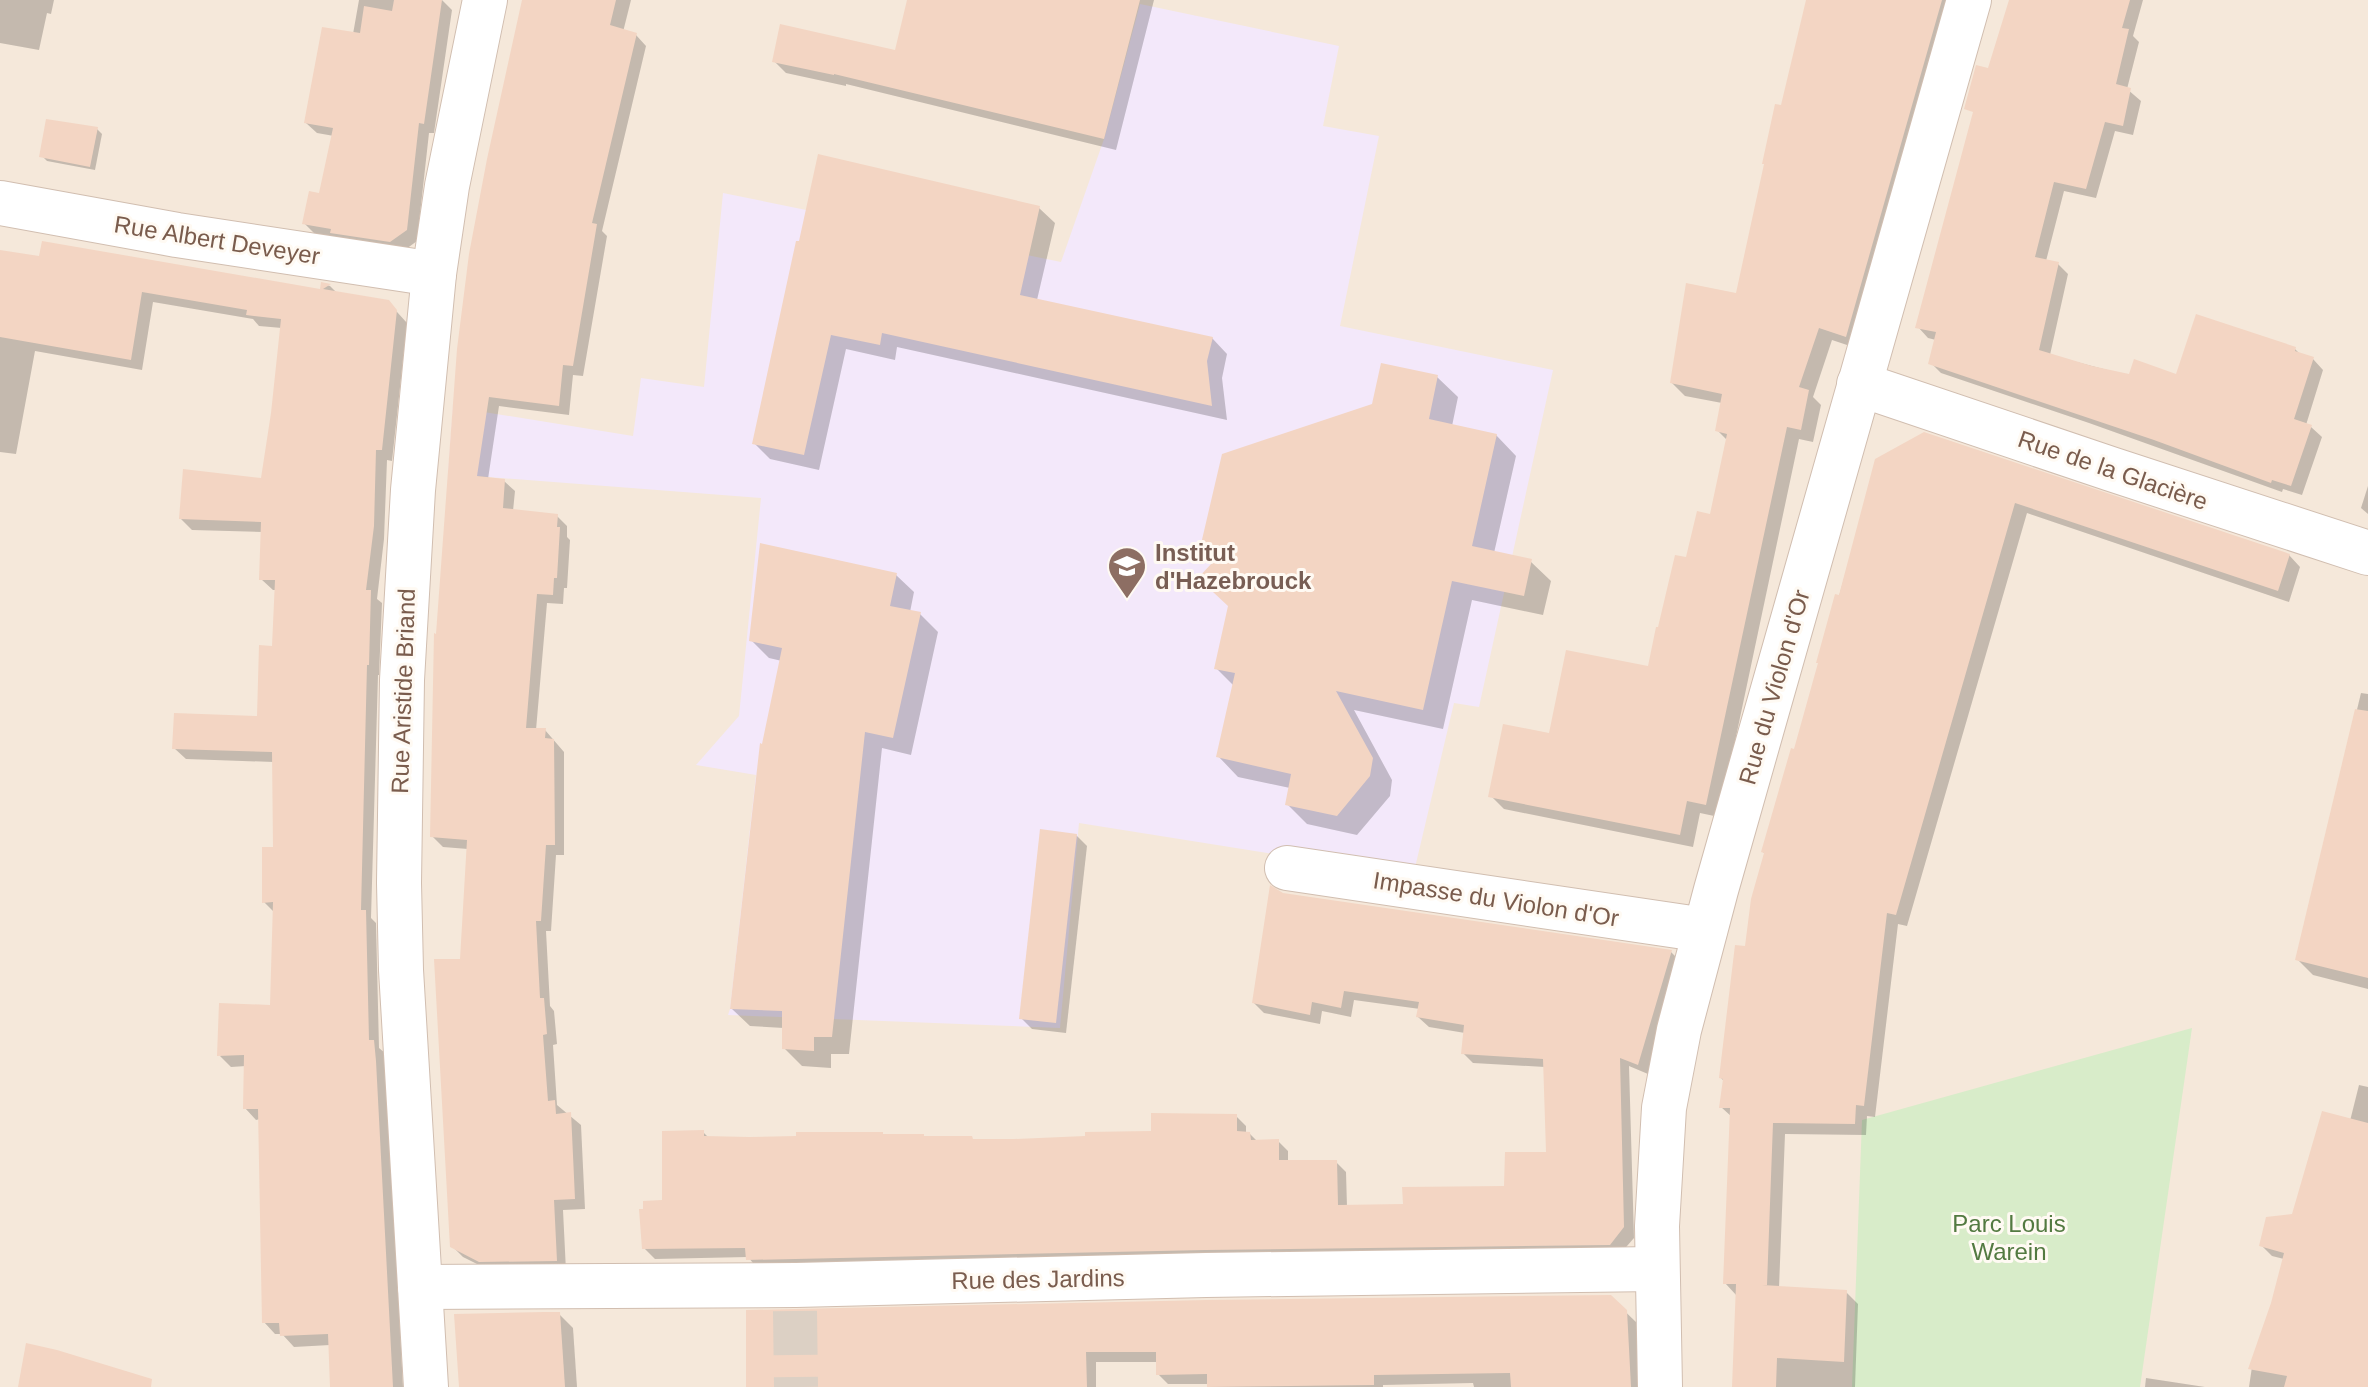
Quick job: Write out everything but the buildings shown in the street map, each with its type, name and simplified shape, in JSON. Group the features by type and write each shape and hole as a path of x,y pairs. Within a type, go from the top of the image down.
{"street":[{"name":"Rue Aristide Briand","path":"426,1387 401,970 399,883 408,556 434,274 447,186 485,0"},
{"name":"Rue du Violon d'Or","path":"1660,1387 1656,1269 1658,1201 1664,1108 1679,1030 1969,0"},
{"name":"Rue Albert Deveyer","path":"0,203 177,235 434,274"},
{"name":"Rue de la Glacière","path":"1859,384 2368,553"},
{"name":"Impasse du Violon d'Or","path":"1287,868 1705,930"},
{"name":"Rue des Jardins","path":"420,1287 795,1298 1206,1275 1656,1269"}],"shaded area":[{"path":"0,0 2368,0 2368,1387 0,1387"},
{"name":"Institut d'Hazebrouck","path":"1140,4 1339,46 1323,126 1379,136 1340,326 1553,370 1479,707 1454,703 1413,876 1079,823 1060,1028 728,1015 756,775 696,765 739,716 761,498 448,474 453,407 633,436 641,378 704,387 723,193 1061,262 1104,139"}],"green space":[{"name":"Parc Louis Warein","path":"2192,1028 2140,1387 1852,1387 1862,1120"}],"tunnel":[{"path":"795,1311 796,1387"}],"place":[{"name":"Institut d'Hazebrouck","path":"1127,600"}]}
